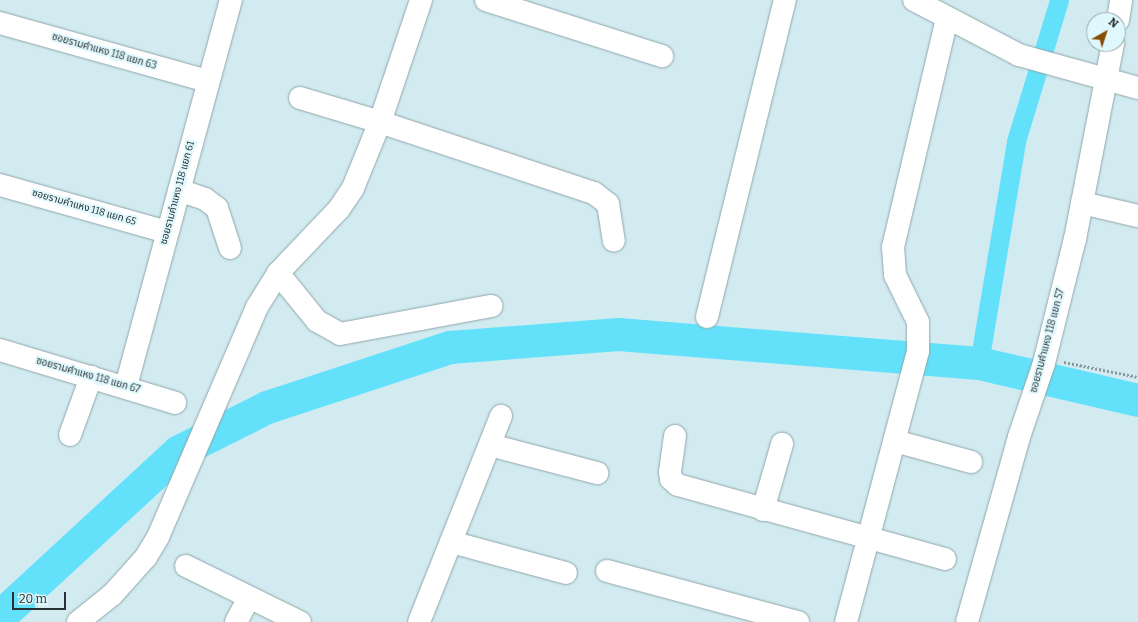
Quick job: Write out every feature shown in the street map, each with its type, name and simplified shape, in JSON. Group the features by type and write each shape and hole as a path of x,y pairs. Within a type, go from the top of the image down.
{"street":[{"name":"ซอยรามคำแหง 118 แยก 61","path":"126,386 231,0"},
{"path":"78,622 112,595 133,574 158,537 226,375 257,308 278,273 339,208 361,171 380,122 421,0"},
{"path":"486,0 662,56"},
{"path":"707,317 785,0"},
{"path":"914,0 1019,55 1138,88"},
{"path":"1119,12 1121,0"},
{"path":"846,622 901,420 918,351 918,322 895,275 893,247 948,19"},
{"name":"ซอยรามคำแหง 118 แยก 63","path":"0,23 208,81"},
{"name":"ซอยรามคำแหง 118 แยก 57","path":"967,622 1044,361 1082,203 1112,52"},
{"path":"300,98 380,122 604,198 611,211 614,241"},
{"name":"ซอยรามคำแหง 118 แยก 65","path":"0,185 167,232"},
{"path":"179,190 205,199 217,208 230,248"},
{"path":"1082,203 1138,216"},
{"path":"278,273 317,321 340,334 491,306"},
{"name":"ซอยรามคำแหง 118 แยก 67","path":"0,350 126,386 175,403"},
{"path":"70,435 91,377"},
{"path":"419,622 501,416"},
{"path":"675,436 670,472 674,483 763,510 868,537 945,559"},
{"path":"895,440 971,462"},
{"path":"763,510 782,444"},
{"path":"490,445 597,473"},
{"path":"451,542 566,573"},
{"path":"186,566 248,598 300,622"},
{"path":"607,571 798,622"},
{"path":"236,622 248,598"}],"path":[{"path":"1044,361 1138,377"}],"waterway":[{"path":"979,363 1016,141 1059,0"},
{"path":"0,616 179,451 267,407 450,347 618,334 979,363 1138,400"}]}
